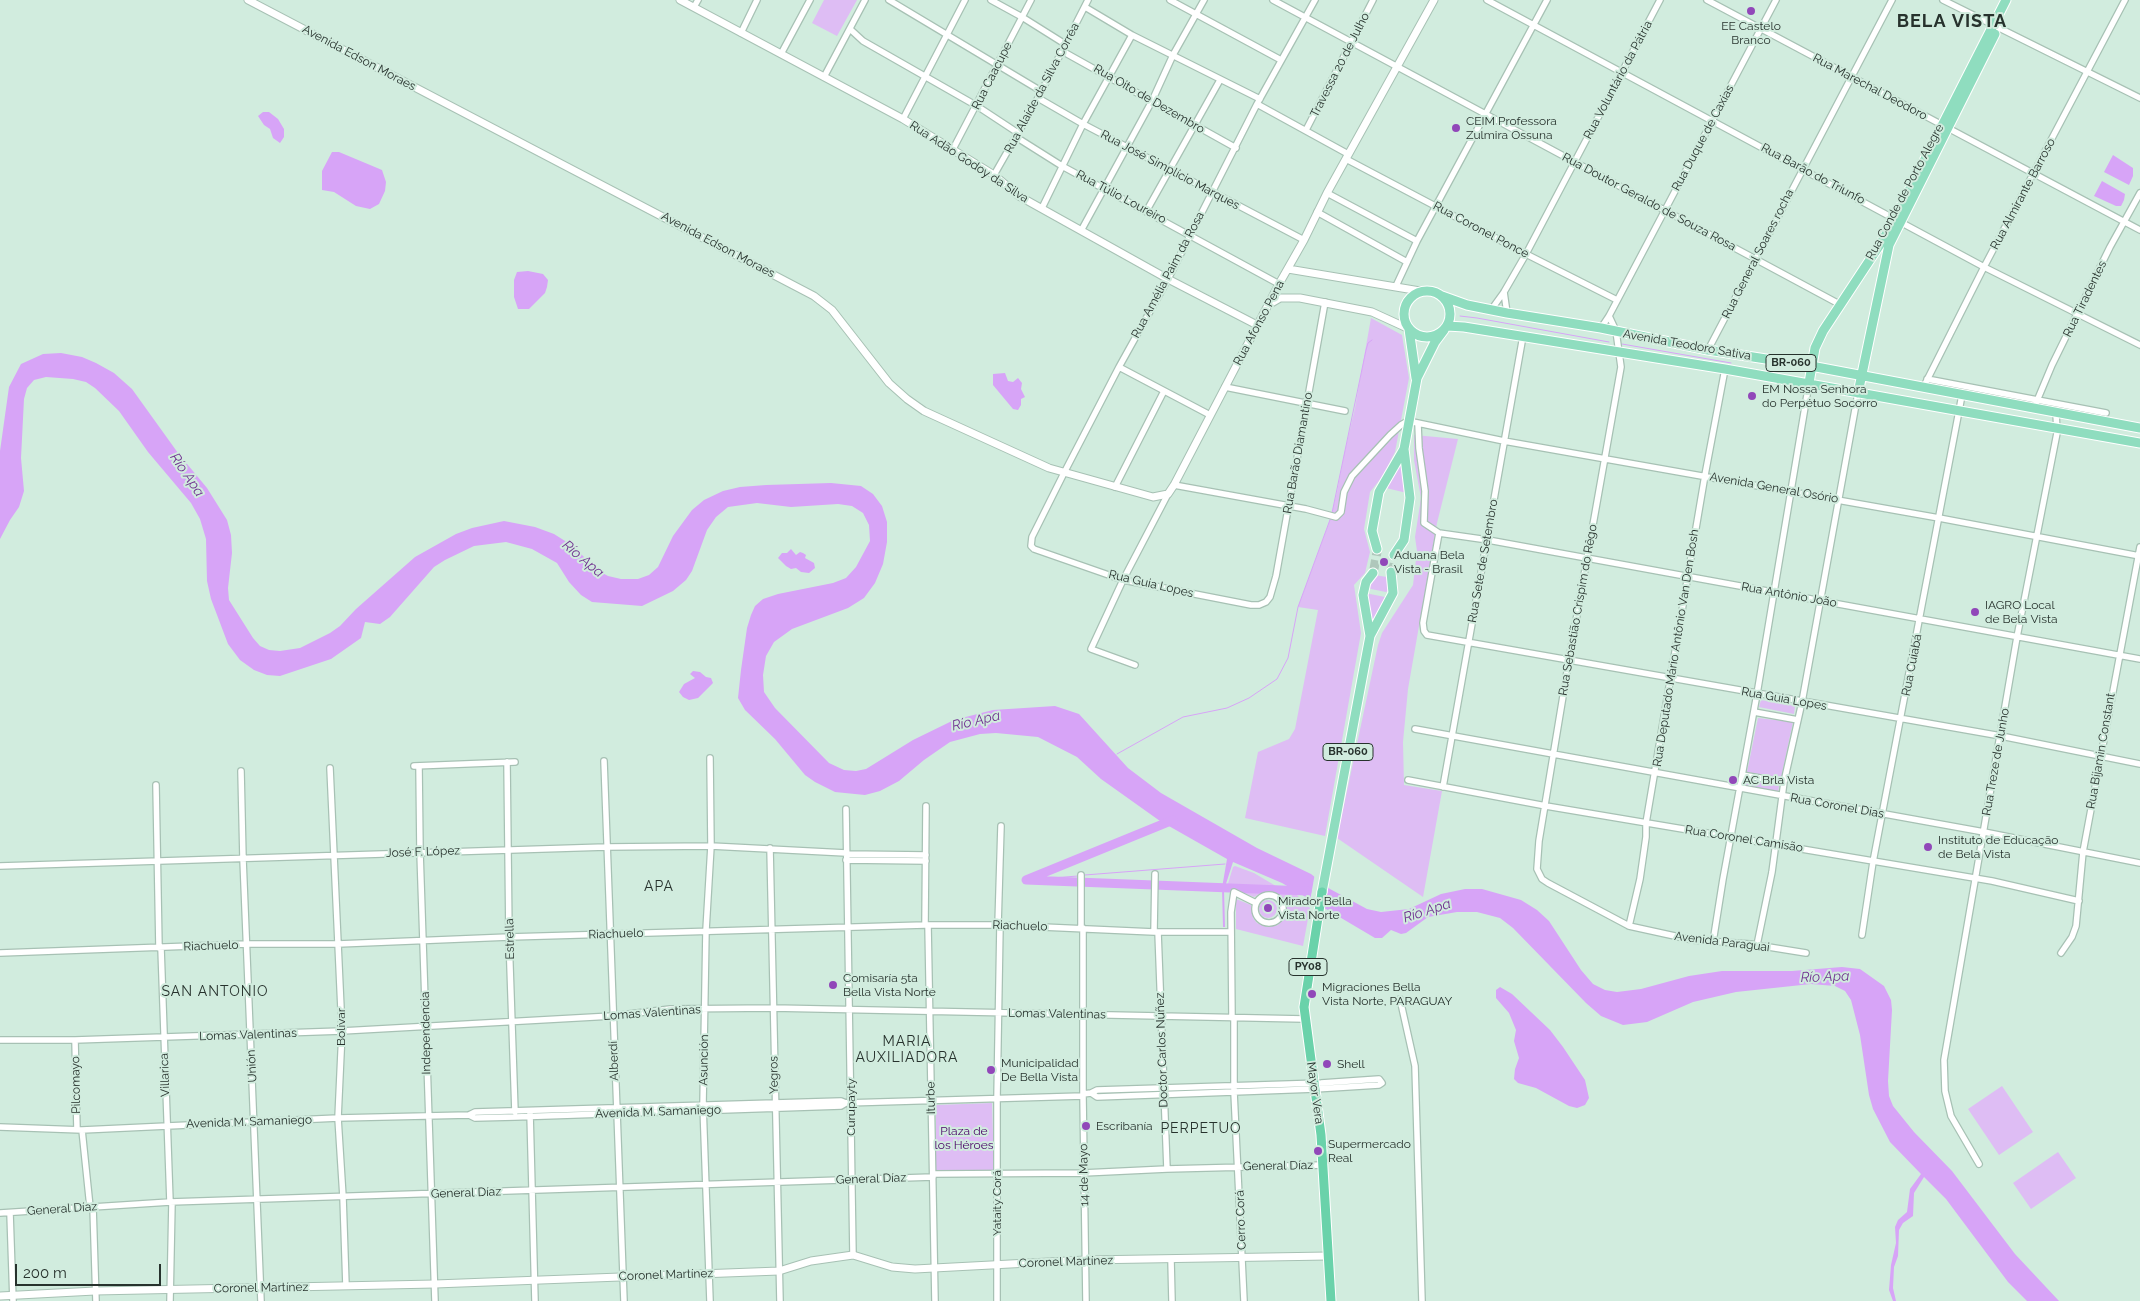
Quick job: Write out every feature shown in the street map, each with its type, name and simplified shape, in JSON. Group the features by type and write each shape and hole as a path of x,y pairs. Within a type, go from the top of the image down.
{"highway":[{"name":"Mayor Vera","path":"1322,892 1306,986 1304,1019 1315,1086 1324,1165 1331,1301"}],"main road":[{"name":"Rua Conde de Porto Alegre","path":"1996,26 2006,0"},
{"name":"Rua Conde de Porto Alegre","path":"1809,383 1811,366 1819,340 1897,219 1996,26 2012,0"},
{"name":"Rua Conde de Porto Alegre","path":"1858,393 1886,253 1897,219"},
{"name":"BR-060","path":"1420,291 1432,291 1442,296"},
{"path":"1416,378 1408,328 1403,316 1404,309 1410,298 1420,291"},
{"name":"Avenida Teodoro Sativa","path":"1442,296 1466,305 1507,313 1601,328 1708,350 1811,366 1962,395 2035,404 2056,412 2139,426"},
{"path":"1404,449 1379,492 1372,531 1377,550 1394,554 1405,534 1410,498 1404,449 1416,378 1435,342 1445,328 1450,313 1449,307 1442,296"},
{"name":"BR-060","path":"1408,328 1413,334 1426,338 1432,337 1445,328"},
{"name":"Avenida Teodoro Sativa","path":"1445,328 1523,336 1618,351 1960,409 2140,442"},
{"name":"BR-060","path":"1322,892 1370,636 1393,593 1390,574 1373,571 1366,582 1363,595 1370,636"}],"street":[{"name":"Avenida Edson Moraes","path":"248,0 814,296 832,310 884,377 907,399 924,411 1064,473 1153,497 1161,497 1168,494"},
{"name":"Rua Adão Godoy da Silva","path":"680,0 903,119 952,151 994,175 1019,196 1082,229 1168,279 1257,325"},
{"path":"694,7 698,0"},
{"path":"741,32 758,0"},
{"path":"781,54 810,0"},
{"path":"824,77 865,0"},
{"path":"888,0 1042,91"},
{"path":"903,119 965,0"},
{"name":"Rua Oito de Dezembro","path":"991,0 1022,17 1064,48 1110,76 1236,148"},
{"name":"Rua Caacupe","path":"952,151 1031,0"},
{"name":"Rua Alaíde da Silva Corrêa","path":"994,175 1042,91 1088,0"},
{"path":"1170,0 1281,60"},
{"path":"1082,229 1152,101 1173,55 1204,0"},
{"name":"Rua Doutor Geraldo de Souza Rosa","path":"1273,0 1841,305"},
{"name":"Rua Amélia Paim da Rosa","path":"1037,551 1032,546 1032,536 1119,367 1168,279 1189,234 1236,148 1259,101 1316,0"},
{"name":"Travessa 20 de Julho","path":"1306,130 1373,0"},
{"name":"Rua Afonso Pena","path":"1135,665 1091,649 1123,580 1257,325 1304,240 1327,193 1434,0"},
{"name":"Rua Barão do Triunfo","path":"1487,0 1984,267 2140,345"},
{"path":"1396,286 1418,241 1547,0"},
{"name":"Rua Voluntário da Pátria","path":"1491,310 1526,254 1660,0"},
{"name":"Rua Marechal Deodoro","path":"1707,0 2140,230"},
{"name":"Rua Duque de Caxias","path":"1601,328 1776,0"},
{"name":"Rua General Soares rocha","path":"1708,350 1892,0"},
{"path":"1943,0 2140,98"},
{"name":"Rua Almirante Barroso","path":"1923,388 1984,267 2125,0"},
{"name":"Rua Coronel Ponce","path":"1085,7 1132,35 1259,101 1347,157 1526,254 1617,300"},
{"path":"850,29 863,42 925,77"},
{"path":"1042,208 1083,124 1132,35"},
{"name":"Rua Túlio Loureiro","path":"925,77 977,106 1062,166 1147,210 1279,284"},
{"path":"1147,210 1220,80"},
{"name":"Rua José Simplício Marques","path":"1038,98 1083,124 1304,240"},
{"path":"1327,193 1418,241"},
{"name":"Rua Tiradentes","path":"2035,404 2078,314 2140,193"},
{"path":"1317,212 1408,262"},
{"path":"1288,269 1420,291"},
{"path":"1504,292 1507,313"},
{"path":"1268,305 1280,298 1290,297 1326,302 1372,312 1408,328"},
{"name":"Rua Barão Diamantino","path":"1266,602 1270,597 1276,576 1326,302"},
{"name":"Rua Sebastião Crispim do Rêgo","path":"1537,869 1539,841 1569,660 1621,367 1616,332 1609,316"},
{"name":"Rua Sete de Setembro","path":"1443,786 1523,336"},
{"path":"1119,367 1210,415"},
{"name":"Rua Deputado Mário Antônio Van Den Bosh","path":"1629,926 1640,879 1646,823 1725,369"},
{"path":"1927,379 2035,404 2106,413"},
{"path":"1713,942 1809,383"},
{"path":"1225,387 1345,411"},
{"path":"1115,487 1164,391"},
{"path":"1757,945 1768,892 1784,782 1802,702 1858,393"},
{"name":"Rua Cuiabá","path":"1862,935 1873,862 1902,718 1962,395"},
{"name":"Rua Treze de Junho","path":"1979,1164 1951,1116 1944,1076 1946,1048 2018,637 2058,427 2056,412"},
{"path":"1174,485 1288,505 1331,516 1341,512 1344,492 1352,476 1390,435 1408,421"},
{"name":"Avenida General Osório","path":"1408,421 1504,441 1939,518 2139,556"},
{"path":"1418,424 1425,491 1423,520 1425,525 1438,533"},
{"name":"Rua Antônio João","path":"1438,533 1488,540 2140,659"},
{"name":"Rua Guia Lopes","path":"1438,533 1423,622 1424,631 1427,635 1902,718 2140,764"},
{"name":"Rua Bijamin Constant","path":"2061,953 2076,926 2083,852 2140,547"},
{"name":"Rua Guia Lopes","path":"1037,551 1123,580 1251,605 1259,605 1266,602"},
{"name":"Rua Guia Lopes","path":"1754,712 1798,720"},
{"name":"Rua Coronel Dias","path":"1415,729 1782,797 1984,832 2140,863"},
{"name":"Asunción","path":"710,758 711,846 706,930 704,1108 710,1301"},
{"name":"Alberdí","path":"604,761 615,1111 624,1301"},
{"name":"Estrella","path":"507,762 509,937 515,1114"},
{"name":"Independencia","path":"435,1301 424,940 416,766 515,762"},
{"name":"Bolívar","path":"330,768 342,1031 338,1118 346,1286"},
{"name":"Unión","path":"241,771 261,1301"},
{"name":"Rua Coronel Dias","path":"1742,775 1784,782"},
{"name":"Rua Coronel Camisão","path":"1408,780 1546,806 1775,843 1873,862 1977,879 2079,901"},
{"name":"Villarica","path":"156,785 170,1200 170,1301"},
{"name":"Iturbe","path":"926,806 926,924 935,1301"},
{"name":"Curupayty","path":"846,809 850,1010 848,1103 853,1255"},
{"name":"Yataity Corá","path":"997,1301 998,1175 996,1098 1001,826"},
{"name":"José F. López","path":"0,866 509,849 711,846 770,848 846,856 926,858"},
{"name":"Yegros","path":"770,848 772,1008 780,1301"},
{"name":"Avenida Paraguai","path":"1537,869 1542,879 1548,883 1629,926 1673,936 1713,942 1757,945 1806,953"},
{"name":"Doctor Carlos Núñez","path":"1155,874 1167,1169"},
{"name":"14 de Mayo","path":"1080,875 1086,1301"},
{"name":"Cerro Corá","path":"1244,1301 1234,1089 1233,1018 1227,932 1234,892 1256,903"},
{"path":"1262,897 1275,897 1282,904 1281,916 1278,920 1269,923 1260,920 1255,912 1256,903 1262,897"},
{"name":"Riachuelo","path":"0,954 247,944 338,944 926,924 999,925 1156,932 1227,932"},
{"path":"1400,998 1415,1066 1422,1301"},
{"name":"Lomas Valentinas","path":"0,1040 164,1038 342,1031 612,1016 670,1009 772,1008 1304,1019"},
{"name":"Pilcomayo","path":"74,1040 79,1130 90,1205 96,1301"},
{"path":"1379,1079 1382,1081 1379,1085 1315,1086 1379,1079"},
{"name":"Avenida M. Samaniego","path":"0,1128 79,1130 338,1118 469,1115 475,1118 530,1113 841,1106 848,1103 1083,1095 1091,1094 1097,1090 1164,1091 1315,1086"},
{"path":"530,1113 534,1301"},
{"name":"General Díaz","path":"0,1213 170,1200 531,1188 619,1188 933,1176 1324,1165"},
{"path":"10,1213 13,1298"},
{"name":"Coronel Martínez","path":"0,1296 13,1298 95,1291 435,1284 779,1271 811,1261 853,1255 899,1269 935,1269 1086,1260 1242,1259 1328,1256"},
{"path":"1171,1260 1172,1301"}],"green space":[{"path":"824,0 857,0 837,36 812,23"},
{"path":"1371,318 1402,335 1409,378 1395,452 1382,477 1370,492 1364,529 1370,552 1365,573 1354,585 1361,633 1325,836 1245,818 1258,752 1289,739 1295,729 1318,610 1298,607 1330,520 1355,408"},
{"path":"1414,435 1458,439 1437,523 1408,689 1403,742 1404,785 1442,791 1423,897 1337,838 1378,645 1382,633 1413,585 1417,551 1415,537 1421,498 1414,460"},
{"path":"1401,460 1407,493 1386,488"},
{"path":"1374,575 1387,577 1391,584 1390,589 1386,592 1371,589 1367,586"},
{"path":"1365,593 1389,596 1372,624"},
{"path":"1761,700 1795,706 1794,714 1759,707"},
{"path":"1758,718 1793,722 1781,778 1747,772"},
{"path":"1745,779 1779,785 1778,793 1743,787"},
{"path":"1235,866 1254,873 1291,895 1297,895 1310,908 1303,946 1236,929 1236,899 1251,905 1253,918 1257,923 1267,927 1278,925 1287,911 1284,900 1275,892 1265,891 1254,897 1227,887 1233,867"},
{"path":"1268,900 1274,903 1277,909 1274,915 1268,918 1262,915 1259,909 1262,903"},
{"path":"2002,1086 2033,1132 1999,1155 1968,1109"},
{"name":"Plaza de los Héroes","path":"992,1103 994,1170 936,1170 936,1105"},
{"path":"2058,1152 2076,1178 2031,1209 2013,1183"}],"water":[{"path":"263,112 269,112 278,119 284,129 284,137 280,143 273,138 270,129 264,125 258,116"},
{"path":"332,152 339,152 382,170 386,182 385,191 379,204 370,209 356,206 334,192 322,190 322,171"},
{"path":"2113,155 2133,168 2133,176 2129,185 2104,172"},
{"path":"2102,181 2125,194 2121,206 2116,206 2094,196"},
{"path":"528,271 543,274 548,280 547,287 545,293 529,309 518,309 514,297 514,280 517,272"},
{"path":"61,353 82,357 96,363 114,373 132,389 178,453 207,488 227,520 231,535 232,553 228,588 229,600 253,638 260,646 269,650 280,651 300,648 330,633 415,557 456,534 472,528 504,521 535,527 554,534 573,546 597,570 608,576 621,579 638,579 649,575 658,567 673,536 692,510 704,500 723,491 740,487 766,485 831,483 861,486 873,494 882,506 887,522 887,542 883,564 875,583 864,598 848,608 792,629 774,642 766,656 763,675 764,692 775,708 829,763 844,770 856,771 866,769 913,740 954,720 993,710 1055,706 1079,714 1128,768 1161,793 1257,848 1311,874 1330,889 1367,909 1381,912 1409,909 1441,894 1465,889 1482,889 1521,900 1537,910 1549,921 1581,970 1593,984 1605,990 1617,992 1641,989 1689,976 1722,971 1792,971 1842,967 1860,969 1884,986 1891,1000 1888,1081 1889,1096 1893,1106 1914,1132 1952,1171 2015,1254 2059,1301 2027,1301 2008,1282 1946,1199 1924,1177 1914,1193 1913,1216 1903,1223 1899,1230 1898,1256 1894,1267 1893,1288 1896,1301 1893,1301 1889,1290 1891,1265 1896,1243 1895,1227 1898,1220 1907,1212 1910,1189 1921,1174 1890,1142 1873,1109 1869,1095 1860,1035 1851,1000 1845,991 1835,986 1811,984 1736,992 1693,1002 1647,1022 1623,1025 1601,1016 1586,1003 1513,928 1500,918 1477,912 1457,912 1428,917 1406,933 1401,934 1391,930 1382,938 1375,938 1282,883 1233,862 1224,890 1225,927 1223,927 1222,888 1227,859 1160,821 1101,779 1077,757 1038,737 996,733 980,734 950,742 899,781 880,791 865,795 835,792 815,782 805,775 775,739 745,710 738,698 741,670 747,628 755,606 763,599 778,594 833,583 846,578 856,567 870,541 869,525 863,513 852,506 838,504 791,507 757,503 728,507 716,517 707,530 692,571 686,580 673,591 642,606 592,602 581,595 569,582 557,563 532,549 506,542 474,546 434,567 390,617 380,624 365,622 361,638 331,659 280,676 267,675 254,670 240,660 228,644 211,599 207,581 206,539 200,519 191,503 148,452 119,411 86,382 46,377 34,380 27,388 24,399 21,458 24,491 19,507 0,539 0,451 9,387 21,364 43,354"},
{"path":"1005,373 1008,381 1013,382 1018,378 1022,383 1021,389 1025,397 1021,399 1021,405 1018,410 1013,409 993,385 993,374"},
{"path":"791,549 796,555 800,552 806,555 805,558 814,563 815,568 809,573 786,566 778,558 782,553 787,553"},
{"path":"693,671 700,672 706,677 711,678 713,683 698,698 689,700 679,692 684,684 695,678 690,674"},
{"path":"1500,987 1512,994 1550,1030 1563,1047 1585,1080 1589,1098 1585,1105 1577,1108 1569,1106 1536,1088 1518,1083 1514,1079 1519,1058 1514,1041 1516,1030 1509,1013 1496,998 1496,990"}],"pier":[{"path":"1315,873 1328,883 1323,909 1310,901"}],"waterway":[{"path":"1460,316 1609,342"},
{"path":"1332,513 1366,350 1368,343 1372,340"},
{"path":"1622,344 1731,363"},
{"path":"1117,754 1183,717 1227,708 1249,698 1277,679 1288,658 1298,607 1331,517"},
{"name":"Río Apa","path":"1173,820 1026,880 1307,891"},
{"path":"1085,875 1225,864"},
{"name":"Río Apa","path":"1026,880 1078,876"}],"tunnel":[{"path":"1374,569 1377,552"},
{"path":"1391,572 1394,555"}],"place":[{"name":"EE Castelo Branco","path":"1751,11"},
{"name":"CEIM Professora Zulmira Ossuna","path":"1456,128"},
{"name":"EM Nossa Senhora do Perpétuo Socorro","path":"1752,396"},
{"name":"Aduana Bela Vista - Brasil","path":"1384,562"},
{"name":"IAGRO Local de Bela Vista","path":"1975,612"},
{"name":"AC Brla Vista","path":"1733,780"},
{"name":"Instituto de Educação de Bela Vista","path":"1928,847"},
{"name":"Mirador Bella Vista Norte","path":"1268,908"},
{"name":"Comisaría 5ta Bella Vista Norte","path":"833,985"},
{"name":"Migraciones Bella Vista Norte, PARAGUAY","path":"1312,994"},
{"name":"Shell","path":"1327,1064"},
{"name":"Municipalidad De Bella Vista","path":"991,1070"},
{"name":"Escribanía","path":"1086,1126"},
{"name":"Supermercado Real","path":"1318,1151"}],"district":[{"name":"BELA VISTA","path":"1952,22"},
{"name":"APA","path":"659,887"},
{"name":"SAN ANTONIO","path":"215,992"},
{"name":"MARIA AUXILIADORA","path":"907,1050"},
{"name":"PERPETUO","path":"1201,1129"}]}
